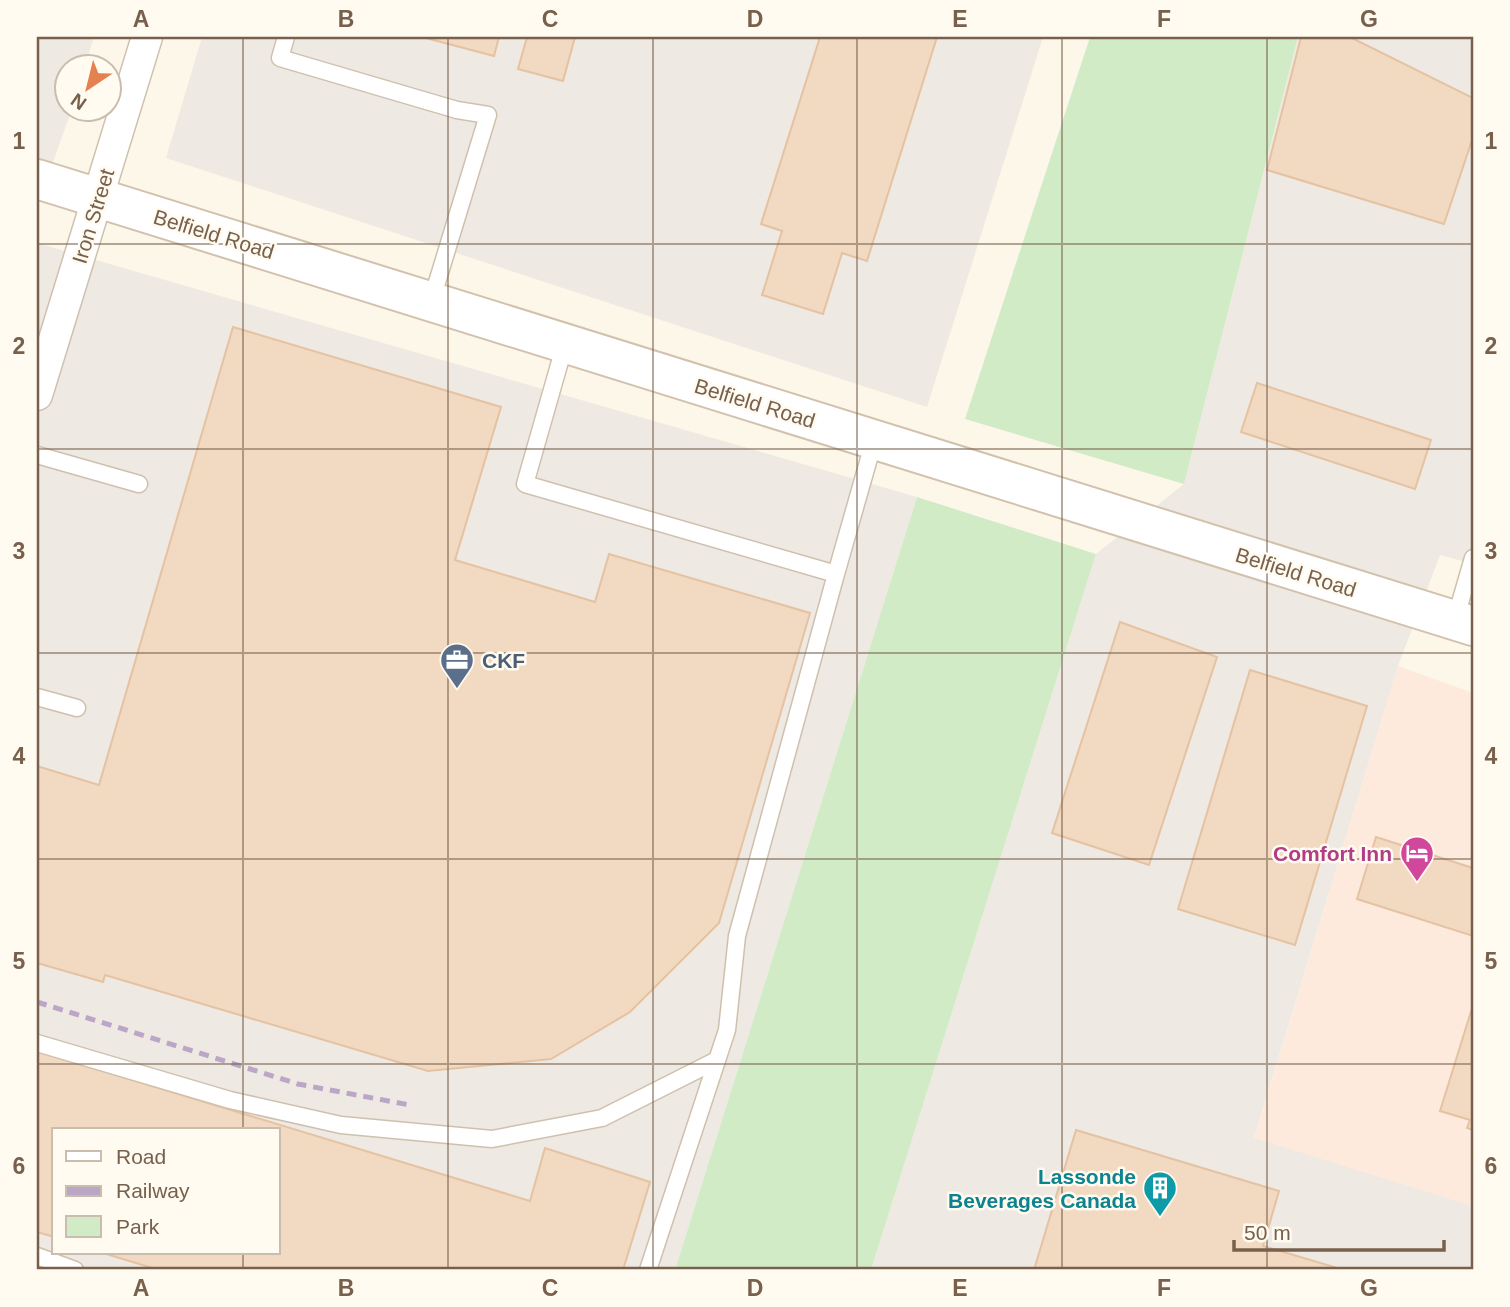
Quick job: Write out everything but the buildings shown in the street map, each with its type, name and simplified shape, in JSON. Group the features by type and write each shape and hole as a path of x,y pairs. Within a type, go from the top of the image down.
{"main road":[{"name":"Belfield Road","path":"37,179 1464,623"}],"street":[{"name":"Iron Street","path":"37,395 148,37"}],"lane":[{"path":"286,37 280,58 457,110 488,115 431,302"},
{"path":"565,344 526,484 836,574"},
{"path":"648,1270 727,1030 737,936 874,441"},
{"path":"37,455 139,484"},
{"path":"1464,623 1473,558"},
{"path":"37,696 77,708"},
{"path":"37,1043 230,1100 341,1125 492,1139 602,1118 717,1060"},
{"path":"37,1256 75,1270"}],"shaded area":[{"path":"37,37 94,37 89,52 52,52 52,122 67,122 37,206"},
{"path":"202,37 1043,37 927,407 166,158"},
{"path":"1298,37 1473,37 1473,564 1440,555 1398,666 1254,1138 1473,1206 1473,1270 871,1270 1096,554 1184,484"},
{"path":"37,243 917,497 675,1270 37,1270"},
{"path":"1398,666 1473,693 1473,1206 1254,1139"}],"green space":[{"path":"1090,37 1298,37 1184,484 965,419"},
{"path":"917,497 1096,554 871,1270 675,1270"}],"railway":[{"path":"37,1002 298,1084 410,1105"}],"place":[{"name":"CKF","path":"457,690"},
{"name":"Comfort Inn","path":"1417,883"},
{"name":"Lassonde Beverages Canada","path":"1160,1218"}]}
